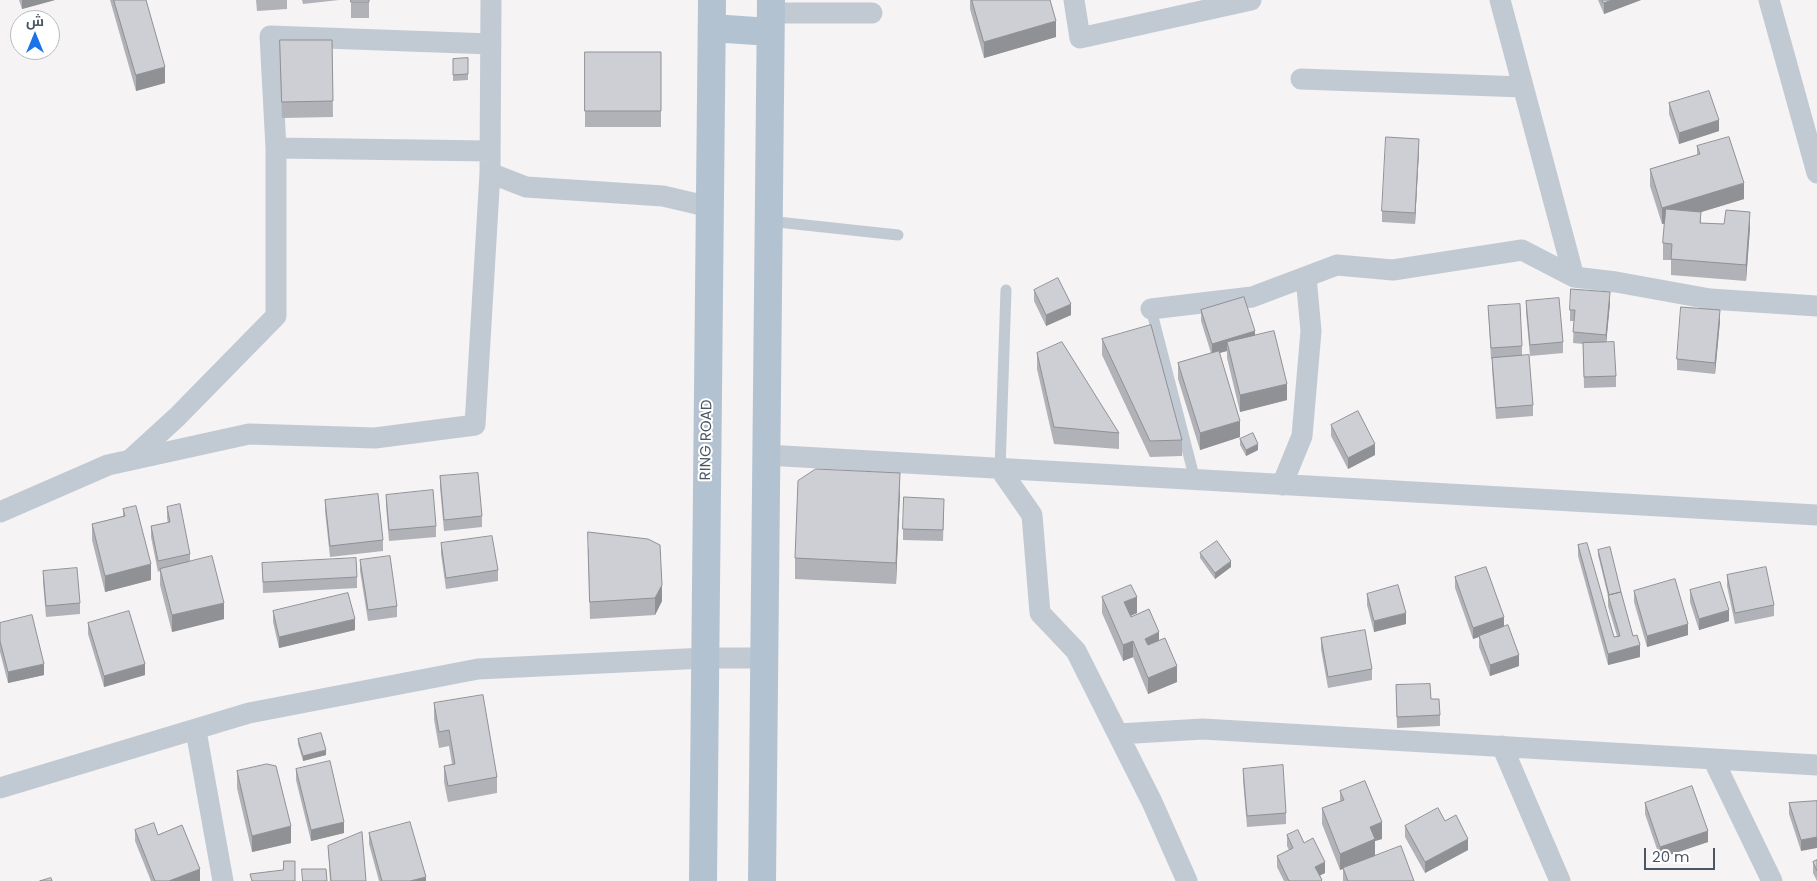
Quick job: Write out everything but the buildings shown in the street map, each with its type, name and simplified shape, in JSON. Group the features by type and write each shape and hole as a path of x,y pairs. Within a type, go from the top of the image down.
{"main road":[{"name":"RING ROAD","path":"703,881 712,0"},
{"path":"712,28 771,15 762,881"}],"street":[{"path":"0,512 108,465 249,434 375,438 475,425 490,173 491,0"},
{"path":"1074,0 1080,38 1251,0"},
{"path":"1500,0 1574,277"},
{"path":"1774,5 1817,173"},
{"path":"771,15 872,13"},
{"path":"131,459 176,417 276,316 276,148 270,36 491,44"},
{"path":"1301,80 1523,87"},
{"path":"276,148 490,151"},
{"path":"490,173 526,187 663,196 710,207"},
{"path":"1152,309 1252,297 1337,265 1393,270 1522,250 1574,277 1616,282 1710,299 1817,306"},
{"path":"1282,485 1302,436 1311,331 1306,277"},
{"path":"766,456 1817,515"},
{"path":"1000,469 1032,515 1040,613 1076,651 1152,802 1187,881"},
{"path":"0,788 249,714 478,669 705,658 764,658"},
{"path":"1118,734 1203,729 1817,765"},
{"path":"196,731 223,881"},
{"path":"1502,746 1560,881"},
{"path":"1713,759 1772,881"}],"lane":[{"path":"768,221 898,235"},
{"path":"1000,469 1006,290"},
{"path":"1152,309 1195,480"}]}
